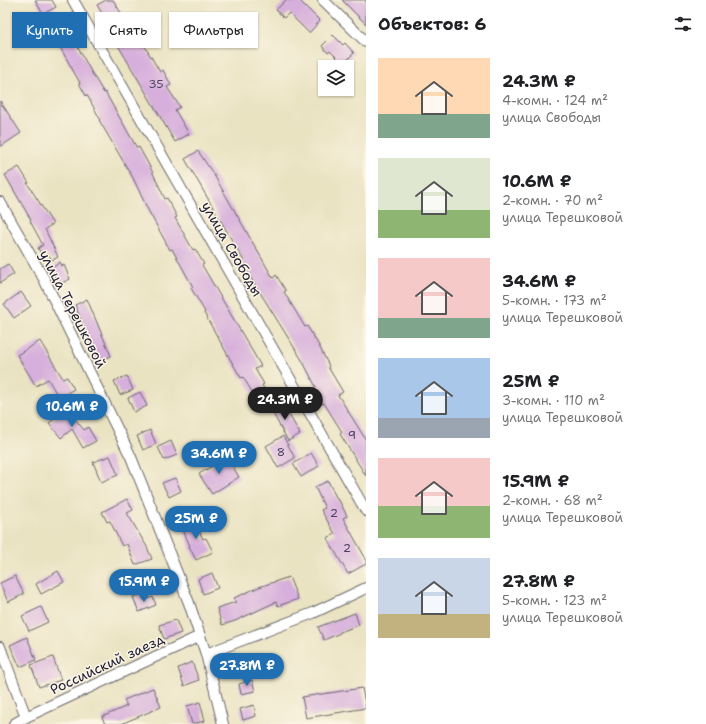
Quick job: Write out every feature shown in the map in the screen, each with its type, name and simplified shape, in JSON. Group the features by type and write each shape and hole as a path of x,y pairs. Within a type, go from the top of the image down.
{"street":[{"name":"улица Свободы","path":"73,0 366,511"},
{"path":"323,0 366,42"},
{"name":"улица Терешковой","path":"0,202 44,279 131,457 189,603 206,654 223,724"},
{"path":"206,654 313,613 366,588"},
{"name":"Российский заезд","path":"14,724 200,636"},
{"path":"0,647 26,717"}],"building":[{"path":"35,0 52,0 56,7 47,12 42,12"},
{"path":"106,0 113,0 120,12 101,12 97,5"},
{"path":"286,0 299,0 320,21 309,33 289,13 284,18 276,10"},
{"path":"342,0 366,0 366,24"},
{"path":"333,35 343,45 345,43 354,53 347,60 339,60 330,51 328,53 322,46"},
{"path":"60,48 78,48 137,148 139,147 165,199 167,198 177,217 175,218 193,250 195,249 204,264 202,265 261,366 255,369 264,384 262,385 270,400 258,407 252,396 254,395 243,377 241,378 204,313 205,312 191,288 193,287 172,249 170,250 148,210 133,178 99,120 100,119"},
{"path":"120,48 146,48 160,72 163,70 171,85 167,87 180,107 175,110 189,134 175,142"},
{"path":"0,101 21,133 0,147"},
{"path":"198,151 214,175 273,278 276,275 286,291 284,292 305,327 307,326 317,342 329,366 328,367 343,392 338,395 366,440 366,476 340,434 342,432 324,403 322,404 314,388 316,387 302,360 241,262 244,261 185,159"},
{"path":"19,167 29,183 27,183 53,224 45,229 58,257 52,260 48,254 43,257 38,248 43,245 30,221 31,220 5,175"},
{"path":"60,262 62,266 64,265 70,279 58,285 51,269"},
{"path":"8,264 14,274 0,283 0,269"},
{"path":"21,292 31,306 14,318 4,304"},
{"path":"87,299 111,356 98,362 75,305"},
{"path":"40,341 63,379 67,377 74,389 59,398 48,379 36,386 17,355"},
{"path":"127,376 133,390 120,395 114,381"},
{"path":"140,392 147,406 134,412 128,398"},
{"path":"282,402 300,434 288,441 270,408"},
{"path":"67,409 84,430 88,427 96,441 83,448 72,429 61,438 49,423"},
{"path":"150,430 156,444 143,450 137,436"},
{"path":"283,436 295,458 278,468 266,446"},
{"path":"171,441 177,455 164,460 158,447"},
{"path":"311,453 319,466 301,477 293,464"},
{"path":"110,456 118,475 101,482 93,462"},
{"path":"227,457 239,477 212,494 199,474"},
{"path":"175,478 181,491 169,497 162,483"},
{"path":"328,481 347,516 343,518 366,559 366,564 348,574 327,538 335,534 321,510 325,508 315,487"},
{"path":"127,499 133,510 127,513 147,547 152,559 135,565 127,544 122,546 110,521 107,522 102,512"},
{"path":"193,518 203,539 206,538 213,552 196,560 180,523"},
{"path":"58,571 64,582 41,594 36,584"},
{"path":"212,573 218,588 203,594 198,579"},
{"path":"15,576 24,594 8,602 0,583"},
{"path":"289,577 298,599 278,606 276,602 235,621 222,625 217,608 236,602 234,598 259,587"},
{"path":"141,594 144,600 153,597 156,605 139,612 133,597"},
{"path":"41,607 48,622 29,631 22,616"},
{"path":"355,613 359,625 324,640 318,627"},
{"path":"176,620 181,633 164,639 159,625"},
{"path":"27,637 36,660 20,667 10,645"},
{"path":"53,657 61,680 39,687 31,665"},
{"path":"192,662 199,680 184,686 178,668"},
{"path":"252,680 255,691 241,694 239,684"},
{"path":"153,688 161,707 121,724 105,724 102,717 127,706 124,700"},
{"path":"362,688 366,708 306,718 302,697"},
{"path":"200,702 205,721 192,724 187,706"},
{"path":"254,705 256,716 243,720 240,709"}]}
